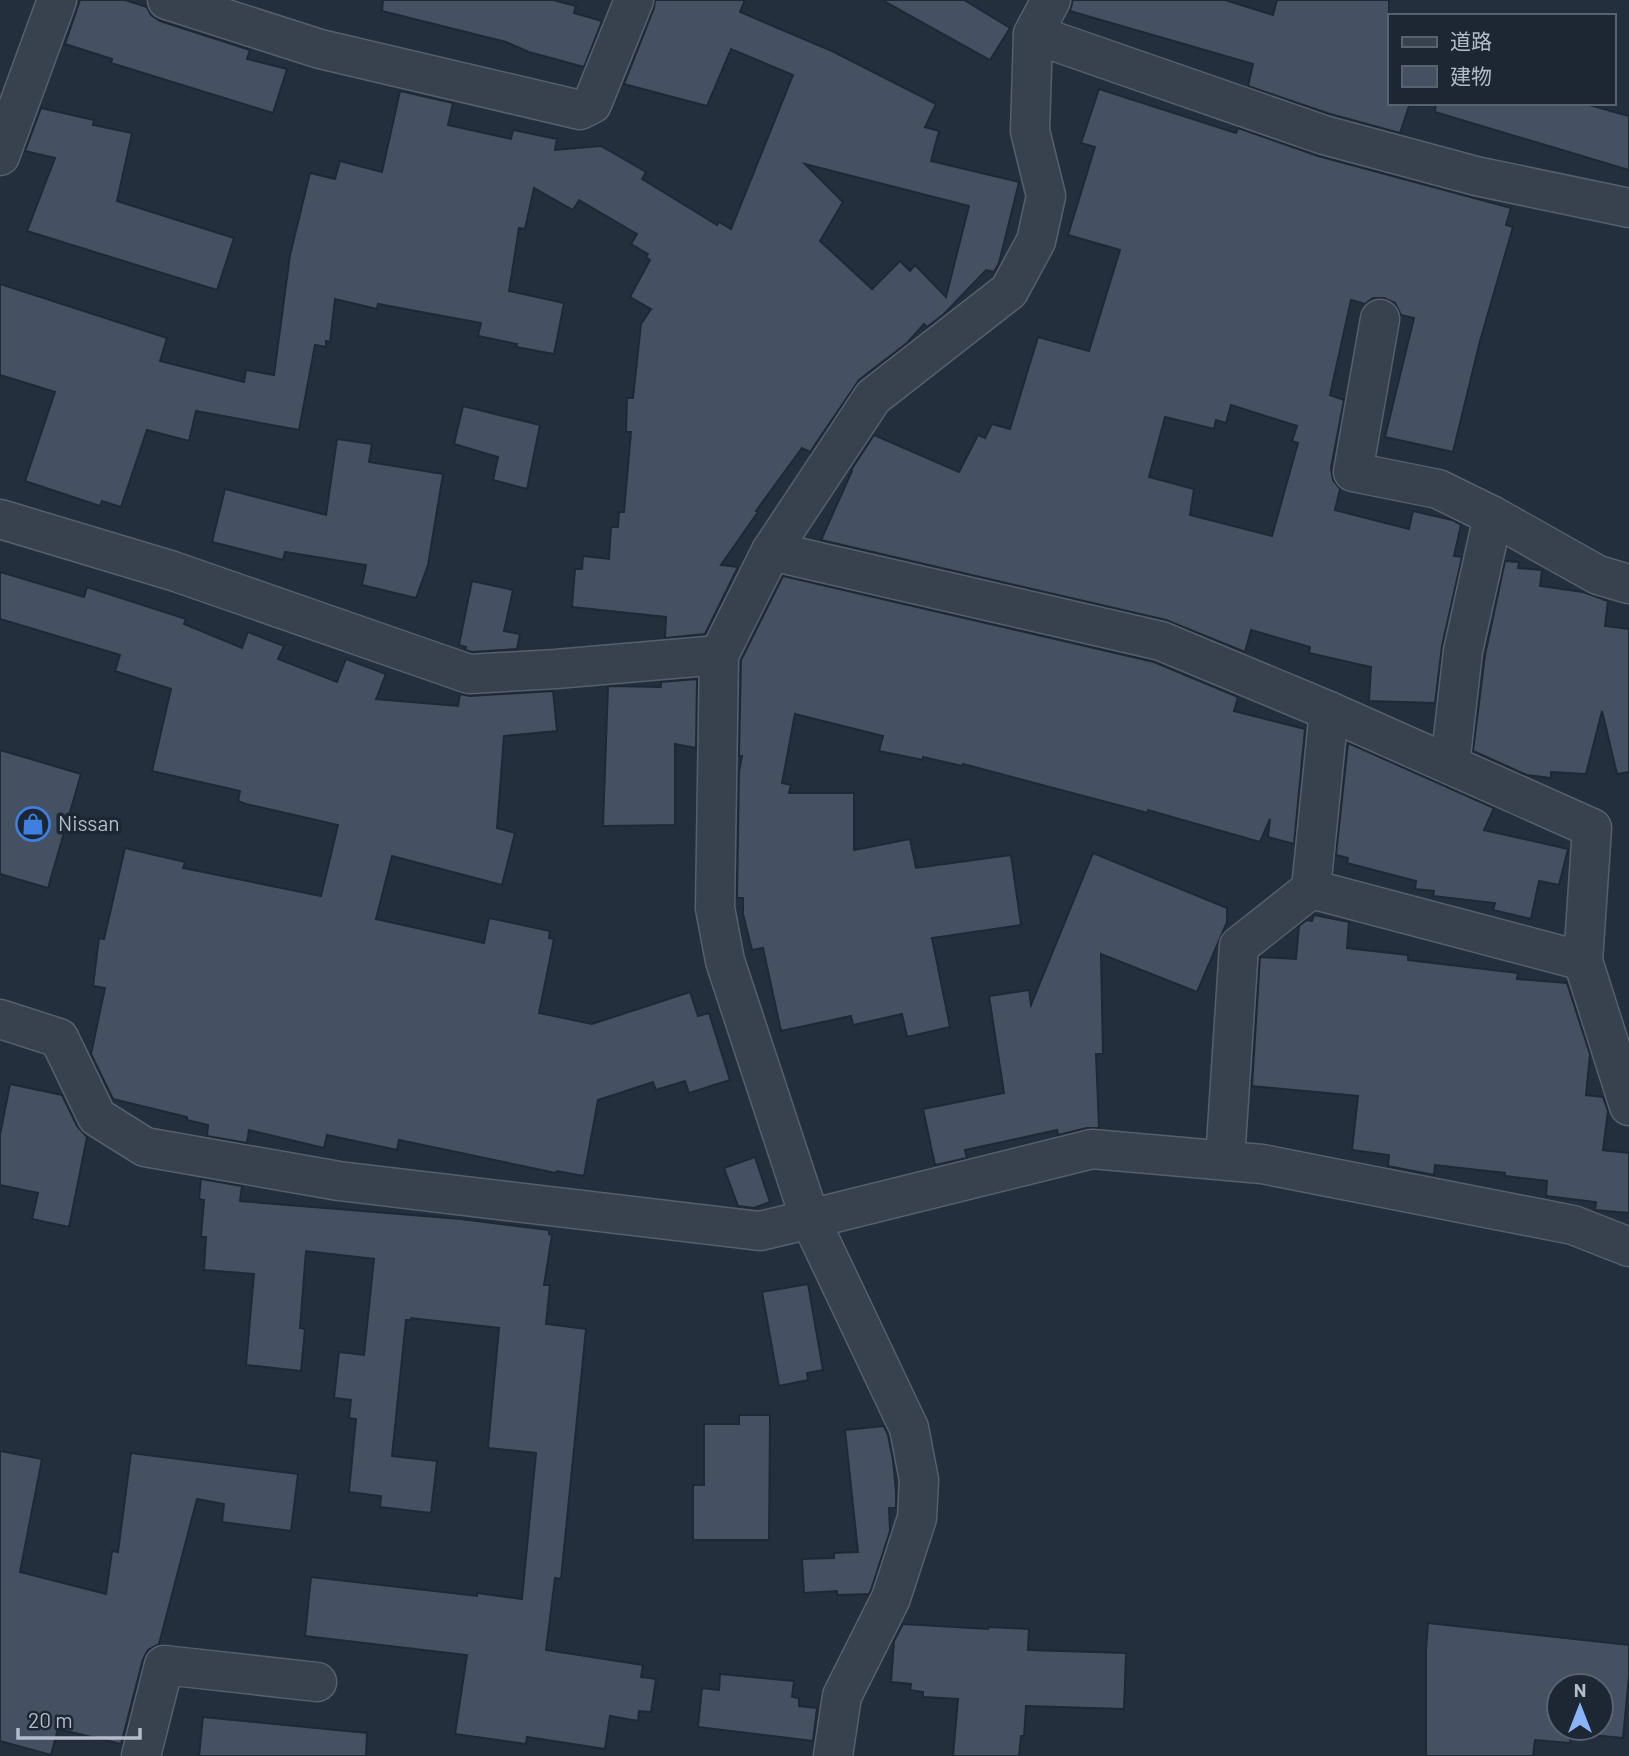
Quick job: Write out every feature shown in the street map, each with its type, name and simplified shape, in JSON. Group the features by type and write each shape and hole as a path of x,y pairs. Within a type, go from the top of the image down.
{"street":[{"path":"0,156 57,0"},
{"path":"167,0 320,49 580,110 592,104 634,0"},
{"path":"833,1756 842,1696 891,1598 916,1518 919,1480 909,1428 810,1219 725,961 715,908 719,654 771,551 873,397 1009,291 1036,241 1046,196 1030,131 1034,34 1051,0"},
{"path":"1034,34 1324,135 1476,176 1629,208"},
{"path":"1380,320 1353,472 1438,489 1493,516 1598,575 1629,584"},
{"path":"1450,764 1463,651 1493,516"},
{"path":"0,519 173,571 469,674 719,654"},
{"path":"771,551 1161,641 1329,711 1591,828 1583,961 1629,1106"},
{"path":"1225,1160 1238,946 1311,890 1329,711"},
{"path":"1311,890 1583,961"},
{"path":"0,1019 59,1038 97,1117 145,1147 339,1181 760,1231 1092,1149 1262,1164 1573,1225 1629,1247"},
{"path":"141,1756 164,1665 317,1682"}],"building":[{"path":"80,0 125,0 147,7 151,15 160,21 250,50 247,59 287,69 273,113 111,63 112,59 65,44"},
{"path":"383,0 553,0 576,6 574,13 602,21 584,67 529,52 506,42 382,11"},
{"path":"655,0 745,0 740,12 832,51 936,104 925,127 939,131 931,161 1019,182 999,263 994,272 986,270 944,314 927,327 924,324 907,343 859,380 810,452 802,448 721,565 738,567 705,634 665,638 666,617 572,607 575,569 582,569 583,556 609,559 611,527 618,527 619,512 624,512 631,432 626,432 627,398 633,398 641,324 651,309 630,297 650,260 646,257 648,254 631,244 637,234 579,200 573,210 534,188 525,229 519,228 509,291 564,303 554,354 478,336 481,323 378,304 377,309 335,299 330,342 326,341 326,347 315,345 299,430 196,411 189,441 147,430 121,507 102,501 100,506 25,481 55,392 0,375 0,284 167,338 160,361 244,382 246,370 274,375 290,255 310,173 335,179 340,161 382,172 400,91 453,103 448,125 511,139 513,130 557,139 555,150 601,146 646,172 642,179 717,225 719,222 731,229 793,75 731,49 707,106 624,84","holes":["805,164 969,206 946,297 915,265 910,271 900,261 872,289 820,241 843,202"]},
{"path":"882,0 964,0 1010,28 990,60"},
{"path":"1073,0 1225,0 1273,15 1277,0 1389,0 1388,105 1409,105 1400,133 1330,114 1248,86 1253,64 1070,11"},
{"path":"1099,89 1236,133 1238,128 1318,156 1511,208 1506,225 1513,227 1480,341 1453,452 1385,437 1414,318 1401,315 1395,303 1384,298 1373,298 1365,304 1351,300 1330,395 1344,400 1331,468 1333,480 1340,489 1335,510 1409,529 1413,511 1452,520 1461,525 1454,556 1462,557 1442,646 1435,703 1369,701 1371,667 1309,653 1310,647 1251,630 1245,652 1166,620 821,540 851,470 874,435 959,472 978,435 985,438 992,424 1010,429 1038,337 1089,351 1120,250 1068,235 1095,147 1081,143","holes":["1231,405 1297,426 1292,441 1298,443 1272,536 1190,515 1194,489 1149,477 1165,417 1214,429 1216,420 1226,423"]},
{"path":"1436,105 1589,105 1629,116 1629,170 1435,112"},
{"path":"41,108 94,120 93,125 132,133 117,201 234,238 217,290 27,231 55,158 25,151"},
{"path":"463,406 540,425 527,489 493,480 498,457 454,444"},
{"path":"337,439 372,444 369,462 443,474 428,565 416,598 362,585 366,565 285,552 283,560 212,542 225,489 326,515"},
{"path":"1505,561 1519,562 1518,568 1542,570 1540,586 1583,592 1608,601 1605,626 1629,629 1629,772 1617,774 1602,711 1586,774 1551,772 1551,778 1527,775 1473,751 1485,655"},
{"path":"0,572 84,597 87,587 186,619 184,624 242,648 248,632 284,646 278,659 337,682 346,659 386,674 376,699 458,706 460,694 470,696 553,691 557,731 504,736 497,828 515,833 502,885 392,856 376,919 484,943 489,918 550,931 549,938 554,939 539,1013 592,1024 690,992 698,1016 709,1013 730,1080 689,1093 685,1081 656,1090 653,1082 598,1100 584,1176 556,1173 399,1140 397,1150 327,1135 324,1148 249,1130 247,1143 207,1136 208,1125 187,1120 187,1117 113,1099 91,1054 105,988 93,986 99,938 104,939 125,848 185,862 183,868 321,896 338,825 246,804 238,801 240,791 152,771 171,689 115,671 120,655 0,619"},
{"path":"783,576 1154,662 1238,697 1234,711 1305,729 1294,844 1268,837 1270,819 1260,842 1148,810 1148,813 963,764 962,766 923,757 923,760 879,751 883,736 795,714 782,783 791,785 789,793 854,793 854,850 910,839 916,868 1011,855 1021,925 932,938 950,1027 907,1037 902,1014 853,1025 851,1016 781,1031 763,948 752,950 743,914 743,898 737,898 739,772 742,756 739,756 741,660"},
{"path":"472,581 513,590 504,631 520,634 517,649 472,652 459,645"},
{"path":"697,679 696,748 675,744 675,825 603,826 608,686 661,687 661,682"},
{"path":"1348,743 1494,808 1484,830 1568,849 1559,885 1539,881 1531,919 1493,910 1495,903 1433,896 1434,891 1415,889 1416,881 1347,863 1348,858 1336,855"},
{"name":"Nissan","path":"0,750 81,774 48,888 0,874"},
{"path":"1093,853 1227,908 1227,922 1197,992 1101,954 1103,1054 1096,1054 1099,1128 1058,1135 1057,1130 965,1150 967,1158 935,1165 923,1109 1004,1093 989,996 1029,990 1031,1005"},
{"path":"1314,915 1349,922 1347,948 1408,955 1408,960 1518,973 1517,979 1567,983 1590,1054 1586,1095 1603,1097 1608,1111 1603,1150 1629,1153 1629,1213 1595,1210 1596,1202 1546,1196 1547,1181 1435,1165 1434,1175 1388,1166 1389,1155 1352,1150 1358,1096 1252,1086 1260,957 1296,959 1299,926 1307,920 1312,921"},
{"path":"10,1084 62,1095 77,1126 87,1137 69,1227 32,1219 38,1193 0,1185 0,1135"},
{"path":"755,1157 770,1202 754,1208 738,1206 724,1168"},
{"path":"201,1179 242,1186 240,1201 461,1219 549,1230 552,1235 544,1285 550,1285 546,1324 586,1329 561,1579 555,1578 546,1650 643,1665 641,1677 656,1679 651,1712 639,1711 638,1721 610,1716 605,1749 527,1737 526,1744 455,1734 467,1655 305,1636 311,1577 522,1599 536,1453 488,1448 499,1328 411,1318 406,1320 392,1456 437,1461 431,1513 380,1507 381,1496 349,1492 356,1419 349,1418 351,1400 334,1398 339,1352 364,1355 374,1259 306,1251 300,1328 305,1329 301,1371 246,1365 254,1274 204,1270 206,1237 201,1237 204,1200 199,1199"},
{"path":"808,1284 823,1370 807,1373 808,1380 779,1386 762,1292"},
{"path":"739,1415 770,1415 769,1540 693,1540 693,1485 704,1485 704,1424 739,1424"},
{"path":"884,1426 893,1460 896,1508 889,1508 890,1531 871,1590 869,1594 837,1595 837,1591 804,1593 802,1559 834,1558 834,1553 858,1552 845,1430"},
{"path":"0,1451 42,1459 20,1572 106,1594 112,1551 118,1552 131,1453 298,1474 291,1531 222,1522 224,1504 197,1499 159,1644 148,1650 143,1659 121,1744 58,1729 51,1755 0,1741"},
{"path":"1428,1623 1629,1645 1623,1738 1615,1737 1615,1672 1545,1672 1545,1741 1535,1740 1533,1756 1426,1756"},
{"path":"903,1624 1029,1629 1028,1650 1126,1653 1124,1709 1026,1706 1024,1736 1021,1736 1019,1756 953,1756 958,1699 923,1697 923,1692 910,1690 911,1684 891,1682 894,1641"},
{"path":"720,1674 794,1681 792,1697 799,1698 799,1706 817,1708 813,1741 698,1727 702,1688 719,1690"},
{"path":"203,1717 367,1733 366,1756 199,1756"}],"place":[{"name":"Nissan","path":"33,824"}]}
